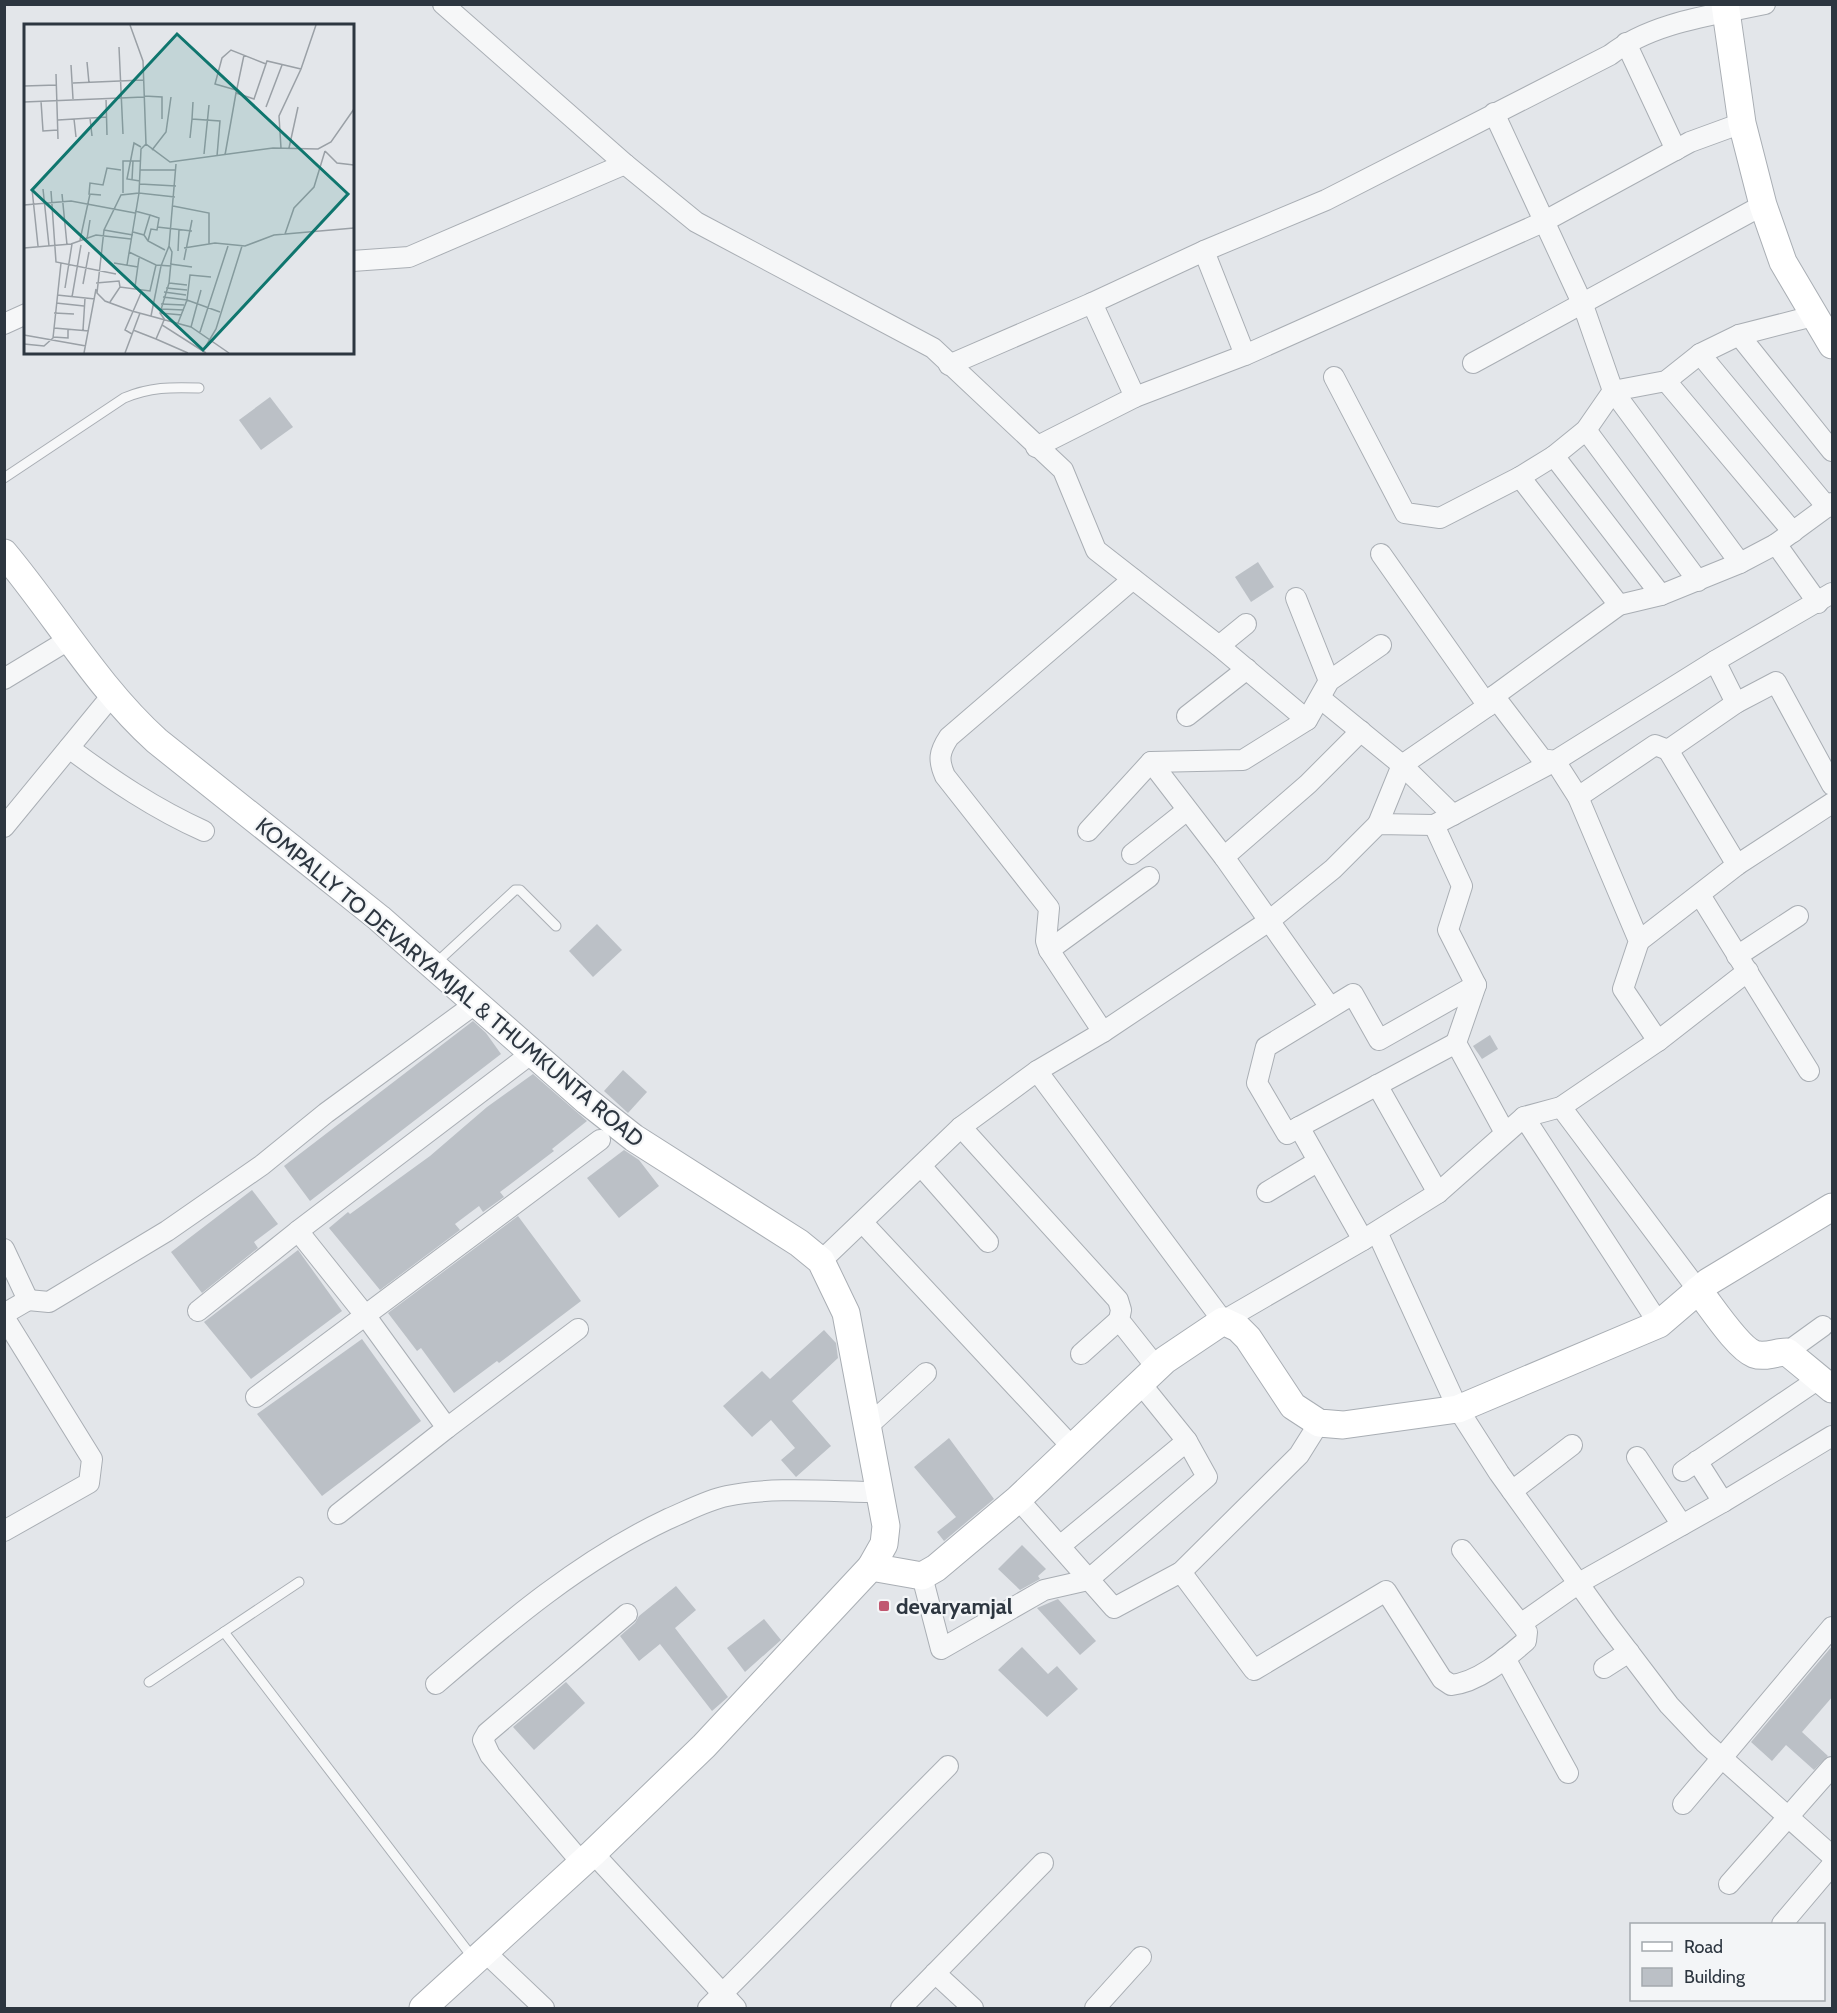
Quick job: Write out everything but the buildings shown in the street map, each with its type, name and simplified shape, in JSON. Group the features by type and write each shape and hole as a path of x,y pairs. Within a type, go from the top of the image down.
{"main road":[{"path":"1726,8 1742,123 1763,205 1783,262 1813,316 1833,345"},
{"name":"KOMPALLY TO DEVARYAMJAL & THUMKUNTA ROAD","path":"4,553 43,599 70,639 134,720 157,741 379,918 587,1101 634,1138 799,1243 821,1261 846,1312 882,1492 886,1526 884,1544 871,1567 704,1746 587,1858 423,2008"},
{"path":"871,1567 922,1576 1018,1499 1149,1376 1223,1321 1238,1328 1248,1338 1293,1406 1319,1423 1343,1425 1458,1409 1659,1324 1708,1282 1833,1207"},
{"path":"1698,1290 1744,1347 1755,1354 1765,1356 1787,1352 1826,1383"}],"street":[{"path":"443,4 625,164 696,222 933,348 1063,470 1096,550 1219,646 1307,720"},
{"path":"949,365 1092,303 1203,251 1326,200 1494,112 1610,55 1626,43 1726,8 1765,4"},
{"path":"1626,43 1676,150"},
{"path":"1494,112 1583,305 1613,391 1740,562"},
{"path":"1036,447 1135,397 1245,356 1543,222 1676,150 1742,123"},
{"path":"354,261 409,257 625,164"},
{"path":"1473,363 1763,205"},
{"path":"1203,251 1245,356"},
{"path":"1092,303 1135,397"},
{"path":"4,324 24,315"},
{"path":"1334,377 1405,513 1440,518 1520,477 1554,456 1586,430 1613,391 1666,381 1701,354 1739,335 1813,316"},
{"path":"1739,335 1833,451"},
{"path":"821,1261 961,1127 1037,1071 1103,1032 1269,921 1334,869 1378,824 1402,765 1619,605 1661,595 1740,562 1776,544 1830,505 1701,354"},
{"path":"1666,381 1793,532"},
{"path":"1586,430 1698,581"},
{"path":"1554,456 1661,595"},
{"path":"1520,477 1619,605"},
{"path":"1378,824 1434,825 1555,761 1715,660 1825,598 1776,544"},
{"path":"1381,554 1491,701 1542,759 1555,761 1578,797 1639,941"},
{"path":"1103,1032 1049,950 1046,941 1049,908 945,776 939,763 941,750 949,737 1133,579"},
{"path":"1296,598 1324,690 1361,731 1402,765 1453,815"},
{"path":"1219,646 1246,624"},
{"path":"4,679 70,639"},
{"path":"1088,831 1151,762 1243,760 1307,720 1324,690 1381,645"},
{"path":"1715,660 1736,703"},
{"path":"1187,716 1247,669"},
{"path":"1668,750 1736,703 1776,682 1833,785"},
{"path":"4,827 113,694"},
{"path":"1224,856 1308,784 1361,731"},
{"path":"1578,797 1655,745 1668,750 1737,866"},
{"path":"69,748 128,791 169,815 204,831"},
{"path":"1151,762 1186,811 1224,856 1330,1007"},
{"path":"1658,1041 1623,989 1639,941 1737,866 1833,803"},
{"path":"1132,854 1186,811"},
{"path":"1434,825 1462,886 1448,930 1476,985 1456,1043 1287,1134 1257,1083 1266,1047 1353,994 1379,1040 1476,985"},
{"path":"1049,950 1149,877"},
{"path":"1700,896 1809,1071"},
{"path":"1037,1071 1223,1321 1370,1236 1438,1193 1504,1131 1524,1117 1561,1107 1658,1041 1742,963 1798,916"},
{"path":"4,1531 90,1483 92,1459 4,1315 28,1300 49,1302 167,1231 262,1165 326,1113 475,1004"},
{"path":"1456,1043 1504,1131"},
{"path":"198,1311 298,1231 532,1053"},
{"path":"1377,1085 1438,1193"},
{"path":"1561,1107 1698,1290"},
{"path":"1524,1117 1659,1324"},
{"path":"961,1127 1118,1300 1121,1310 1119,1320 1082,1354"},
{"path":"1299,1127 1317,1162 1370,1236 1458,1409 1512,1491 1629,1652 1669,1705 1722,1758 1833,1856"},
{"path":"256,1397 600,1140"},
{"path":"1267,1192 1317,1162"},
{"path":"921,1166 988,1242"},
{"path":"863,1223 1073,1448"},
{"path":"298,1231 365,1315 447,1428"},
{"path":"4,1249 28,1300"},
{"path":"922,1576 941,1649 1044,1590 1088,1580 1207,1477 1119,1320"},
{"path":"1787,1352 1823,1326"},
{"path":"338,1514 578,1329"},
{"path":"868,1426 926,1373"},
{"path":"1723,1502 1690,1466 1826,1383"},
{"path":"1018,1499 1114,1608 1181,1572 1299,1455 1319,1423"},
{"path":"1522,1623 1579,1582 1683,1525 1833,1436"},
{"path":"1060,1546 1187,1441"},
{"path":"1512,1491 1572,1445"},
{"path":"1638,1457 1683,1525"},
{"path":"436,1684 520,1612 625,1540 688,1510 726,1496 753,1492 882,1492"},
{"path":"1181,1572 1254,1670 1386,1591 1442,1679 1451,1685 1460,1684 1505,1658 1526,1641 1527,1632 1462,1550"},
{"path":"627,1614 487,1733 483,1740 490,1755 722,2004 948,1766"},
{"path":"1683,1803 1833,1627"},
{"path":"1604,1668 1629,1652"},
{"path":"1505,1658 1568,1773"},
{"path":"1729,1884 1833,1767"},
{"path":"901,2008 1043,1863"},
{"path":"1783,1923 1833,1865"},
{"path":"479,1956 544,2008"},
{"path":"1095,2008 1141,1957"},
{"path":"935,1973 973,2008"}],"lane":[{"path":"4,478 124,398 144,389 162,386 199,388"},
{"path":"432,967 515,890 520,890 556,926"},
{"path":"149,1682 299,1582"},
{"path":"224,1632 479,1956"}],"place":[{"name":"devaryamjal","path":"884,1606"}]}
